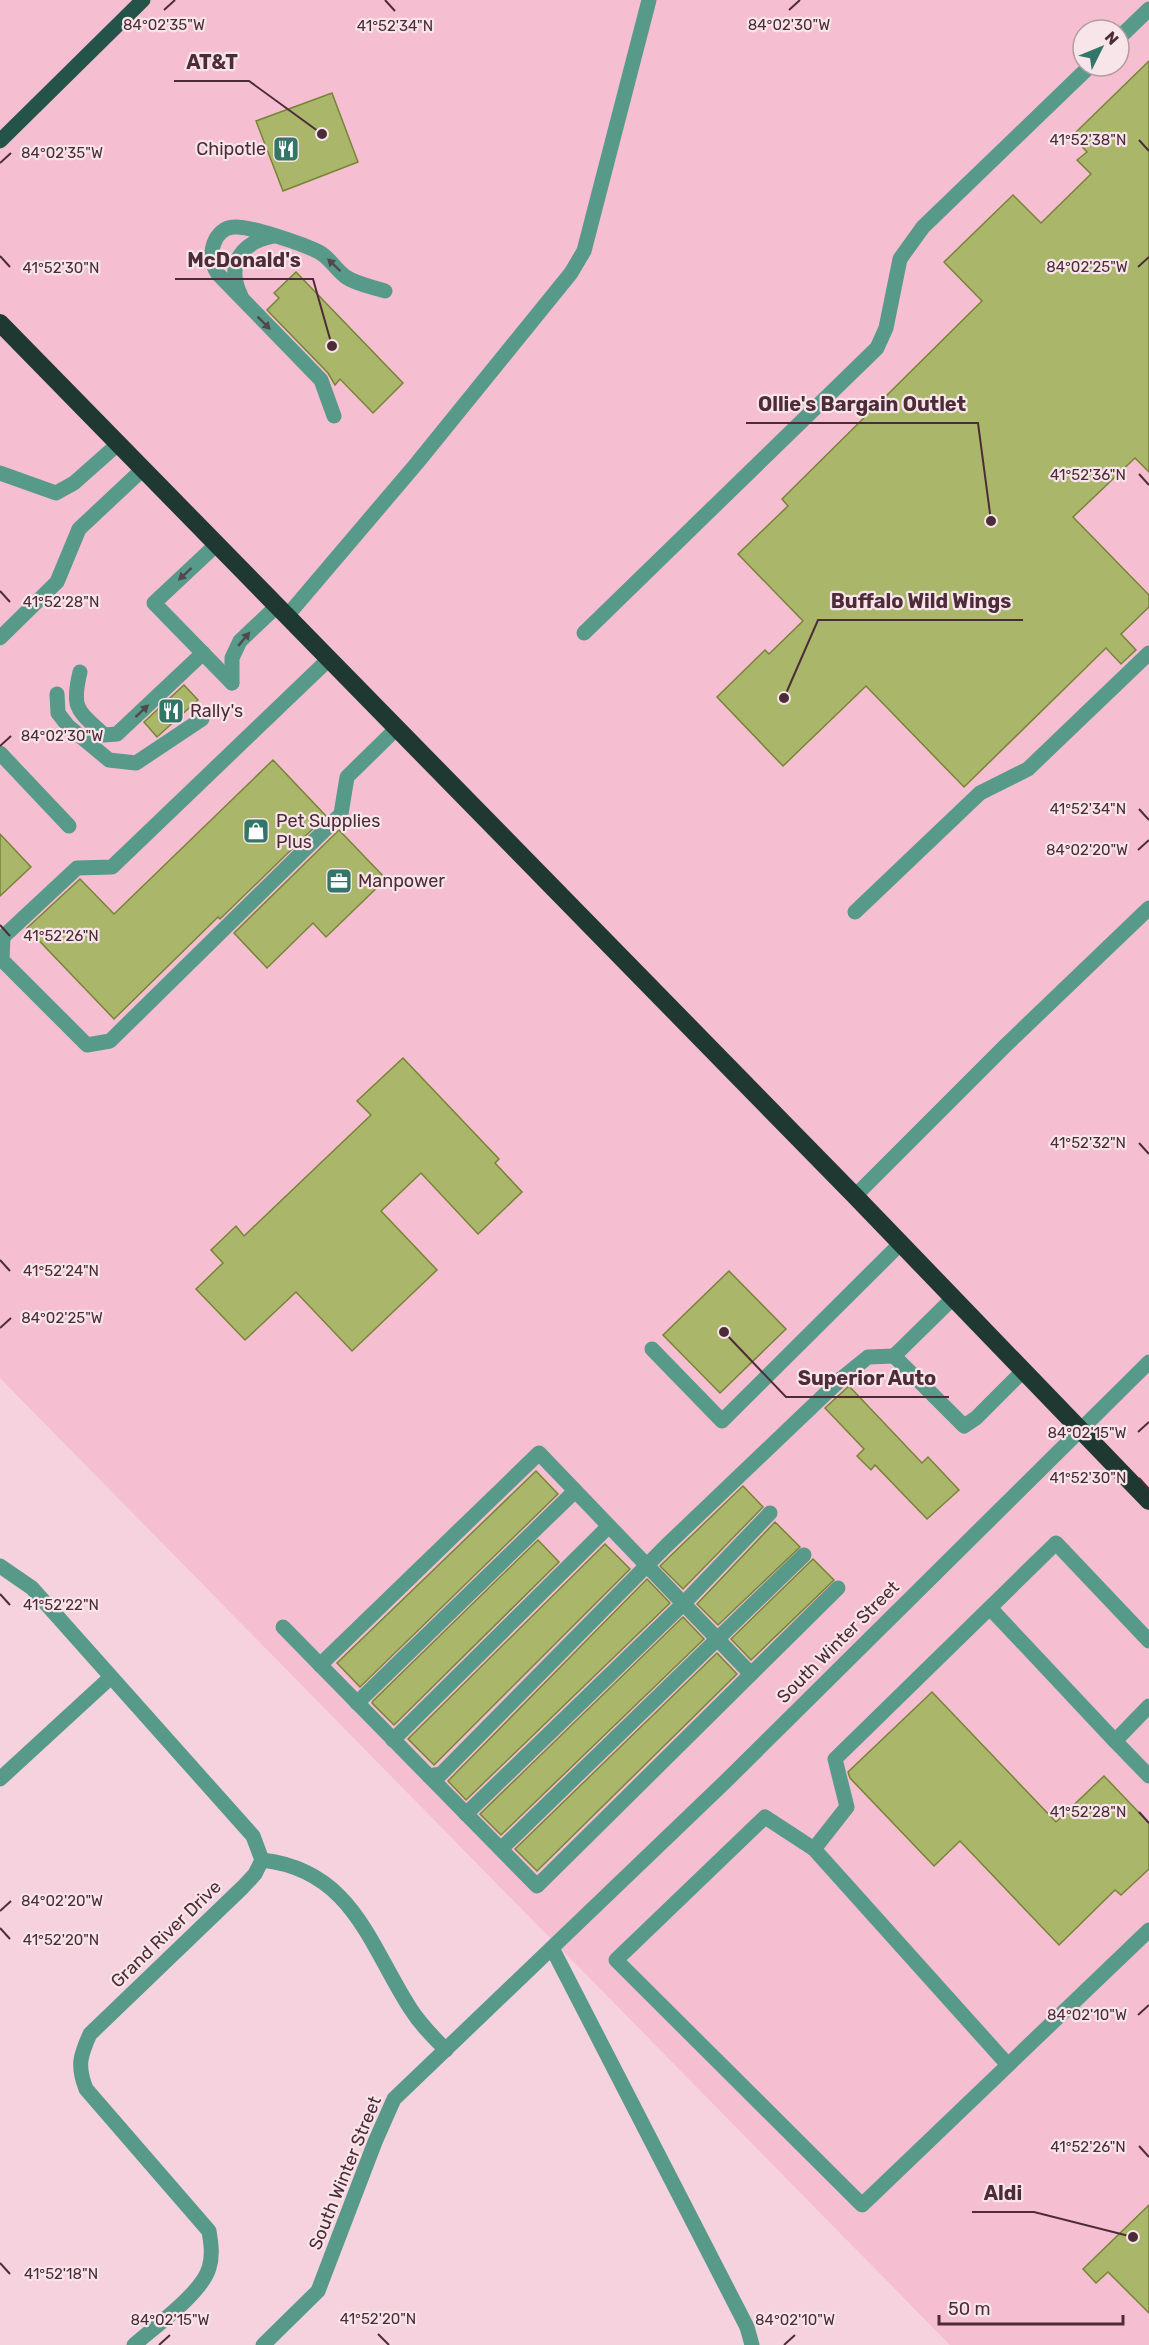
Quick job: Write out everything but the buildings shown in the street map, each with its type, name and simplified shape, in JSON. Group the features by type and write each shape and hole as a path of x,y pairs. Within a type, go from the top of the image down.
{"highway":[{"path":"0,323 855,1196 1149,1501"}],"main road":[{"path":"0,141 143,0"}],"street":[{"path":"217,544 154,603 232,683 232,658 240,641 282,611 417,463 571,273 584,251 650,0"},
{"path":"1131,26 1149,9"},
{"path":"584,633 877,348 886,328 900,259 909,243 1078,78"},
{"path":"334,416 321,380 225,284 214,267 215,240 225,230 234,227 274,236 320,252 347,278 385,291"},
{"path":"245,304 236,283 235,267 249,244 274,236"},
{"path":"0,472 56,493 74,483 118,444"},
{"path":"0,638 57,582 79,529 143,469"},
{"path":"80,672 74,694 77,709 104,735 117,734 203,653"},
{"path":"855,912 980,793 1028,769 1149,653"},
{"path":"329,659 112,867 77,868 3,937 2,960 87,1045 110,1041 341,814 347,777 397,728"},
{"path":"57,694 58,713 68,726 109,759 136,763 202,719"},
{"path":"0,753 69,826"},
{"path":"855,1196 1149,908"},
{"path":"652,1349 723,1421 900,1244"},
{"path":"429,1776 441,1774 453,1763 647,1565 842,1378 868,1358 894,1356 953,1298"},
{"path":"894,1356 964,1426 976,1418 1023,1371"},
{"name":"South Winter Street","path":"263,2345 318,2291 375,2142 394,2099 729,1778 1149,1362"},
{"path":"320,1665 539,1453 751,1674"},
{"path":"357,1703 575,1491"},
{"path":"466,1814 684,1603 770,1513"},
{"path":"393,1740 609,1526"},
{"path":"814,1849 847,1807 835,1759 1056,1543 1149,1641"},
{"path":"501,1849 804,1555"},
{"path":"0,1566 32,1588 253,1836 262,1860 283,1862 305,1872 344,1900 365,1927 411,2010 446,2050"},
{"path":"283,1628 537,1886 838,1588"},
{"path":"990,1608 1149,1776"},
{"path":"0,1779 111,1677"},
{"path":"1115,1741 1149,1706"},
{"path":"1008,2065 814,1849 765,1817 616,1960 862,2205 1149,1930"},
{"name":"Grand River Drive","path":"134,2345 199,2288 209,2270 212,2252 209,2231 86,2090 80,2074 81,2055 90,2034 243,1887 255,1874 262,1860"},
{"path":"552,1948 747,2327 752,2345"}],"shaded area":[{"path":"0,0 1149,0 1149,2345 950,2345 0,1378"}],"place":[{"name":"AT&T","path":"322,134"},
{"name":"Chipotle","path":"286,149"},
{"name":"McDonald's","path":"332,346"},
{"name":"Ollie's Bargain Outlet","path":"991,521"},
{"name":"Buffalo Wild Wings","path":"784,698"},
{"name":"Rally's","path":"171,711"},
{"name":"Pet Supplies Plus","path":"256,831"},
{"name":"Manpower","path":"339,881"},
{"name":"Superior Auto","path":"724,1332"},
{"name":"Aldi","path":"1133,2237"}]}
